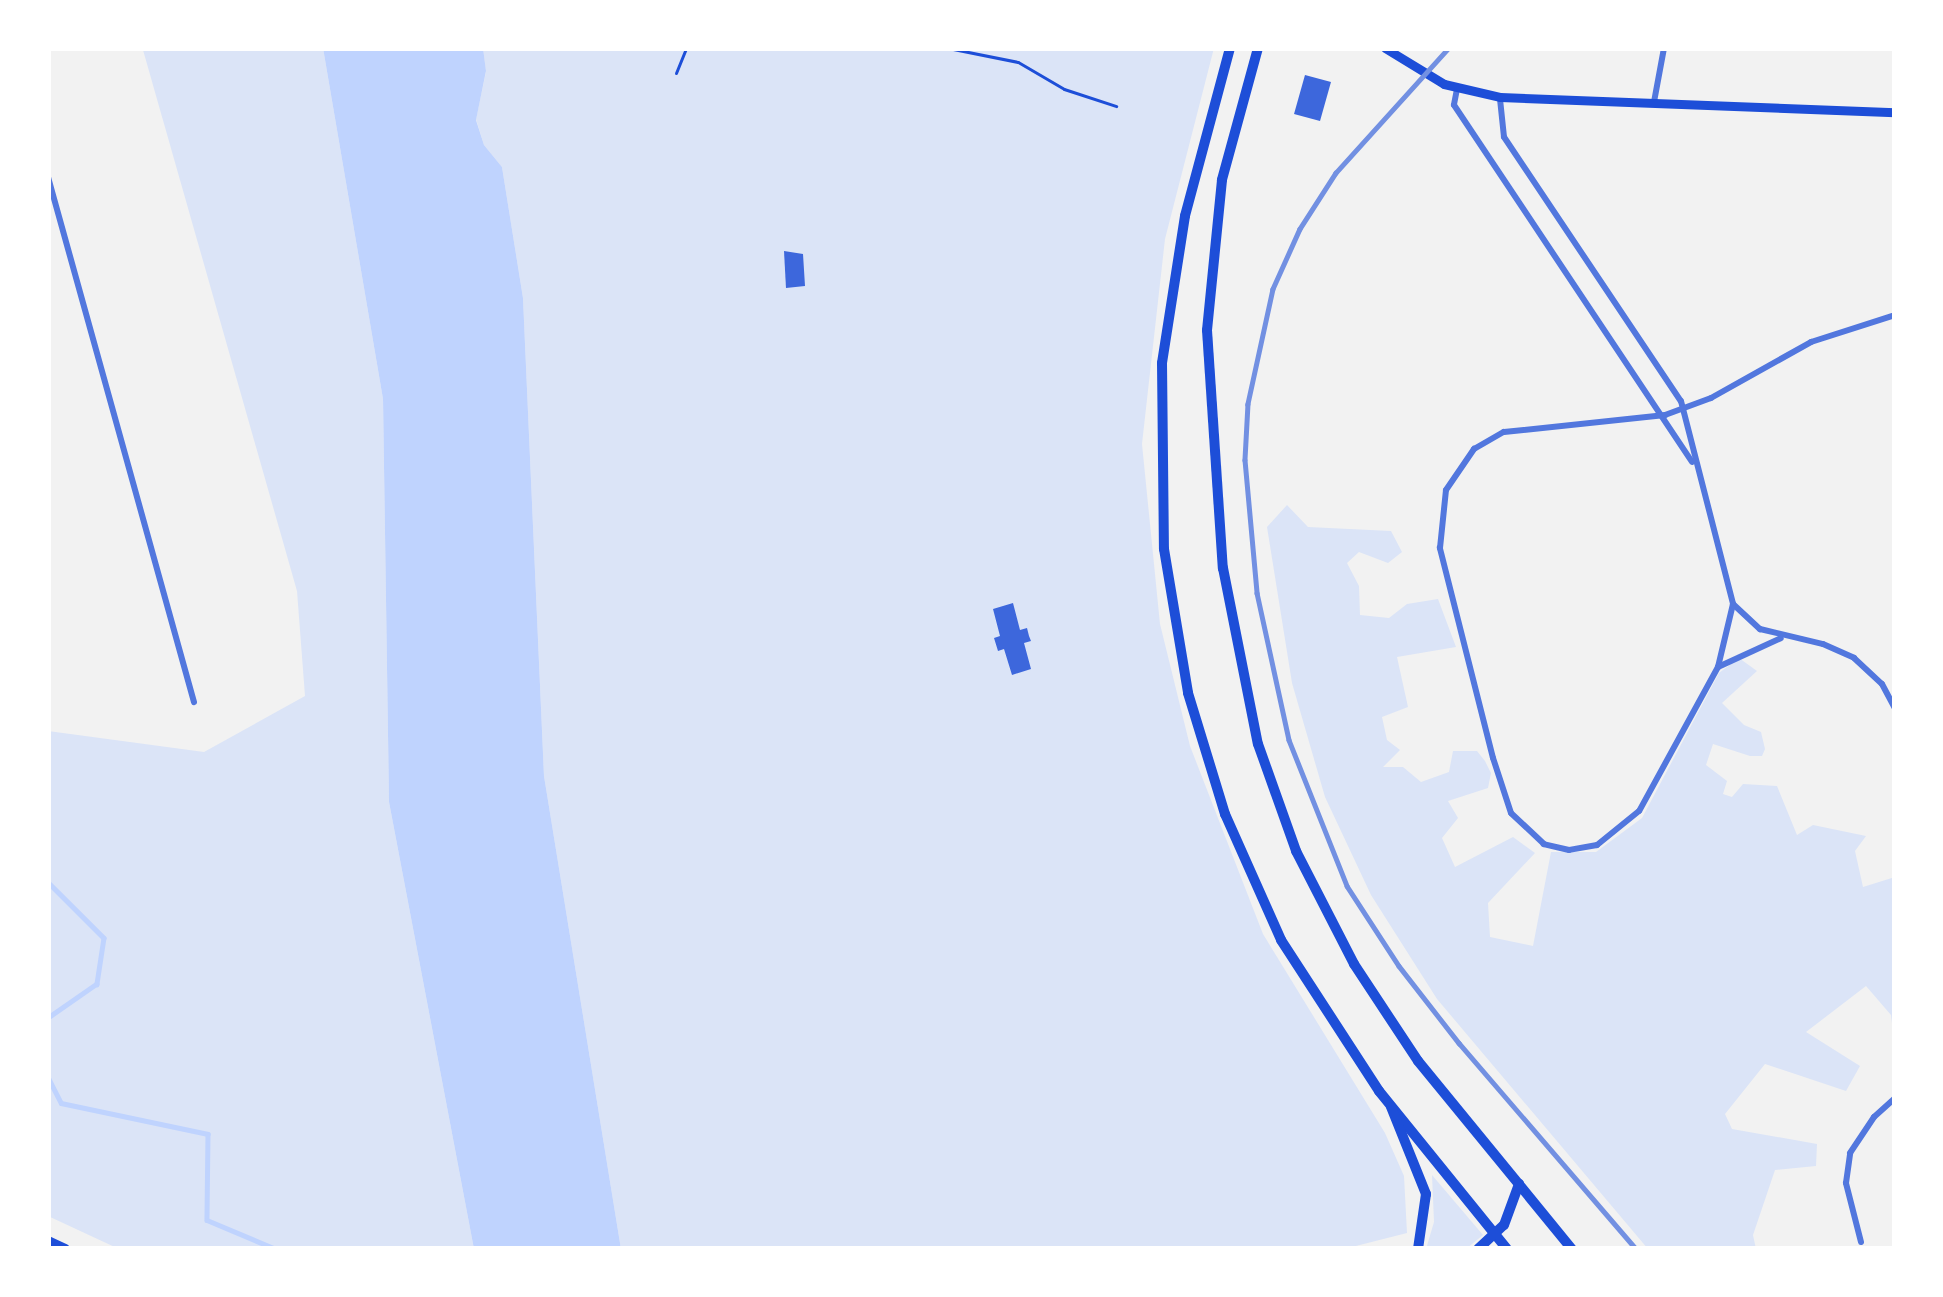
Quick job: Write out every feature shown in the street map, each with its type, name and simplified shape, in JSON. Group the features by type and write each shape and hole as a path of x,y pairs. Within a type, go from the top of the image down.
{"main road":[{"path":"1230,48 1185,216 1162,363 1160,490 1178,649 1207,760 1257,891 1312,993 1391,1107 1507,1249"},
{"path":"1258,48 1222,180 1207,330 1222,568 1243,682 1276,798 1319,903 1391,1023 1572,1249"},
{"path":"1385,48 1423,75 1457,89 1500,98 1895,112"},
{"path":"1391,1107 1426,1194 1418,1249"},
{"path":"1478,1249 1511,1213 1519,1184"},
{"path":"48,1241 65,1249"}],"street":[{"path":"1654,105 1664,48"},
{"path":"1457,89 1454,105 1665,415 1696,470"},
{"path":"1500,98 1504,137 1652,351 1684,409 1733,604 1718,667 1660,776 1626,825 1598,845 1569,850 1544,844 1519,825 1493,758 1440,548 1446,490 1474,449 1504,432 1665,415 1684,409 1811,342 1895,315"},
{"path":"48,177 194,702"},
{"path":"1733,604 1760,629 1823,644 1854,658 1882,684 1895,708"},
{"path":"1718,667 1785,637"},
{"path":"1861,1241 1846,1183 1850,1153 1874,1117 1895,1098"}],"path":[{"path":"676,74 686,48"},
{"path":"948,48 1018,62 1064,89 1115,106"}],"shaded area":[{"path":"323,48 383,399 389,802 474,1249 119,1249 48,1216 48,731 204,752 305,696 297,591 143,50"},
{"path":"483,48 1214,48 1165,239 1142,444 1160,624 1190,746 1263,934 1385,1133 1404,1176 1407,1233 1344,1249 621,1249 544,776 523,298 502,167 484,145 476,119 486,72"},
{"path":"1287,505 1308,527 1391,531 1402,552 1388,563 1359,552 1347,563 1359,586 1360,615 1389,618 1407,604 1438,599 1456,647 1397,657 1408,707 1382,717 1387,740 1400,750 1383,767 1403,767 1421,782 1449,772 1453,751 1477,751 1485,761 1491,773 1488,788 1448,801 1458,818 1442,838 1455,867 1513,837 1535,853 1488,903 1490,937 1533,946 1551,852 1596,852 1642,818 1719,673 1739,658 1757,671 1722,703 1744,725 1761,732 1765,749 1762,756 1750,756 1713,744 1706,765 1727,781 1723,794 1732,797 1743,784 1777,786 1797,835 1813,825 1866,836 1855,851 1863,887 1895,877 1895,1047 1891,1015 1866,986 1806,1032 1860,1066 1846,1091 1765,1064 1725,1114 1732,1129 1817,1144 1816,1166 1775,1170 1753,1235 1756,1249 1648,1249 1437,999 1371,895 1325,797 1292,683 1267,527"},
{"path":"1432,1175 1483,1235 1466,1249 1426,1249 1434,1222"}],"water":[{"path":"323,48 483,48 486,71 476,120 484,145 502,167 523,298 544,776 621,1249 474,1249 389,802 383,399"}],"building":[{"path":"1305,75 1331,82 1320,121 1294,114"},
{"path":"784,251 803,254 805,286 786,288"},
{"path":"1013,603 1020,630 1027,628 1031,641 1024,643 1031,669 1012,675 1004,649 998,651 994,638 1000,636 993,609"}],"waterway":[{"path":"48,882 104,938 97,984 48,1018"},
{"path":"48,1077 61,1103 208,1134 207,1220 276,1249"}],"railway":[{"path":"1449,48 1336,173 1300,229 1273,289 1248,404 1245,460 1257,593 1289,740 1347,886 1399,966 1459,1043 1636,1249"}]}
